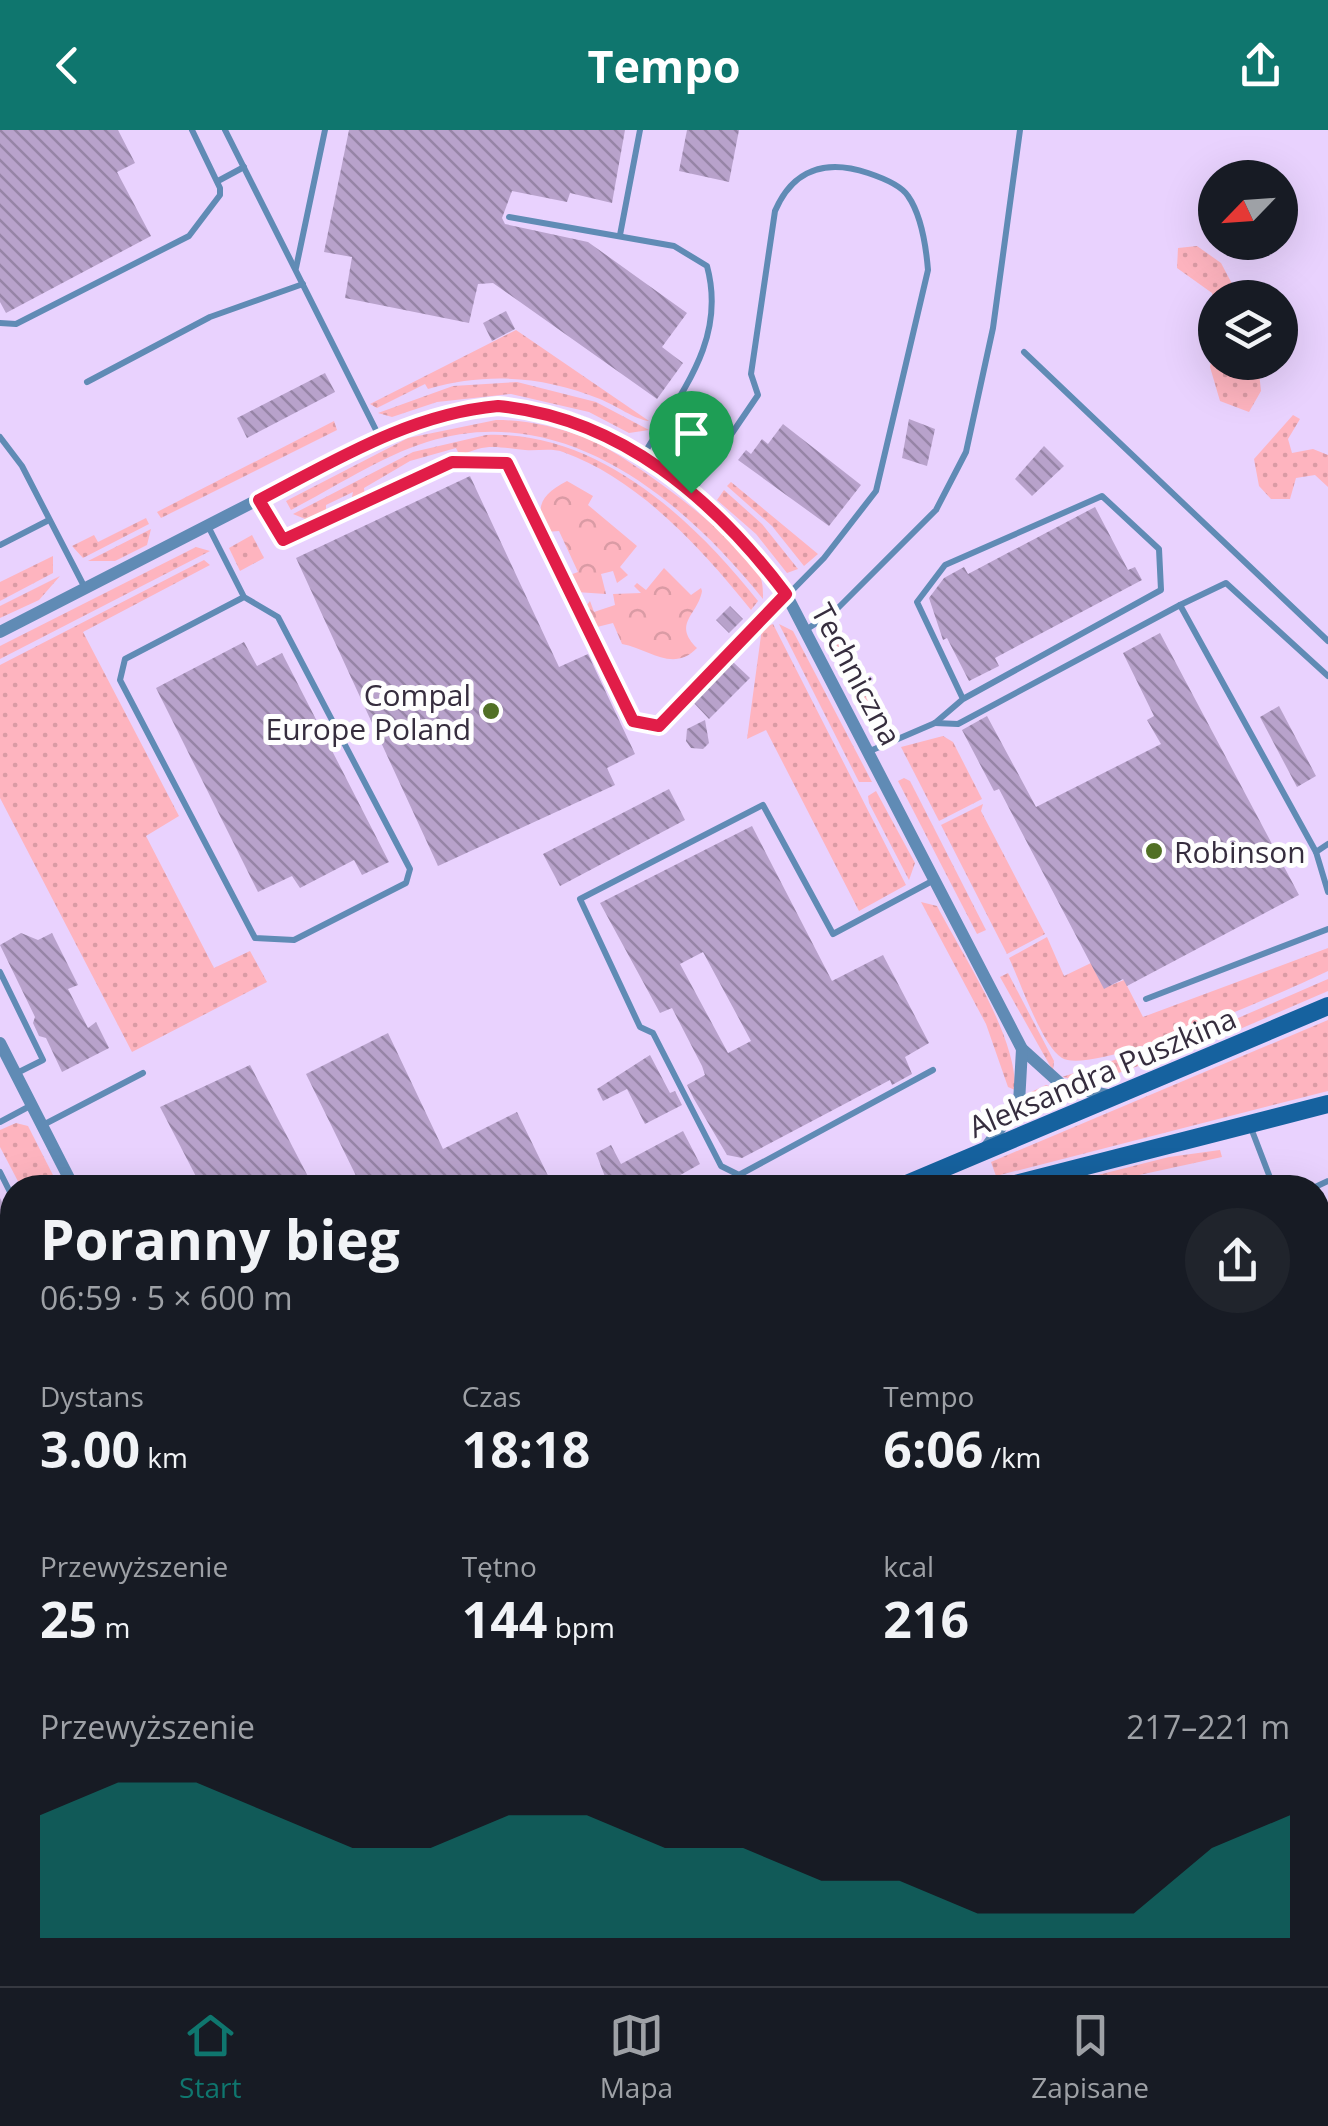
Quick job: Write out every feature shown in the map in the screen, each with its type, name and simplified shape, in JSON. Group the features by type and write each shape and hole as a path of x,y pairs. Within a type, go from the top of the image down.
{"main road":[{"name":"Aleksandra Puszkina","path":"927,1175 1328,1006"},
{"path":"1051,1175 1328,1104"}],"street":[{"name":"Techniczna","path":"0,632 380,437 464,409 498,406 561,416 643,455 749,545 786,594 806,630 1022,1049 1063,1086 1114,1097"},
{"path":"0,1043 67,1175"},
{"name":"Techniczna","path":"983,1151 1019,1103 1022,1049"}],"lane":[{"path":"0,323 16,324 190,236 220,195 218,181 192,130"},
{"path":"225,130 380,437"},
{"path":"295,269 324,130"},
{"path":"620,235 640,130"},
{"path":"806,630 834,612 936,510 966,452 992,328 1020,130"},
{"path":"259,500 283,540 452,462 507,463 633,721 659,726 824,558 876,491 928,270 925,240 908,194 879,176 843,164 819,166 785,188 775,211 750,374 758,395 752,410 691,493"},
{"path":"218,181 244,167"},
{"path":"509,217 674,246 707,266 716,298 706,347 643,455"},
{"path":"87,382 210,317 303,284"},
{"path":"1024,352 1328,641"},
{"path":"0,437 22,466 86,589"},
{"path":"869,752 935,723 963,699 1161,590 1160,548 1102,496 945,565 917,602 963,699"},
{"path":"0,545 49,520"},
{"path":"208,526 244,597 278,617 410,869 406,883 294,940 255,938 120,680 125,660 244,597"},
{"path":"935,723 958,724 1226,583 1328,676"},
{"path":"1180,605 1316,852 1328,892"},
{"path":"933,1070 739,1174 721,1166 653,1033 640,1026 580,899 764,805 833,934 937,879"},
{"path":"1316,852 1328,844"},
{"path":"1146,1000 1328,929"},
{"path":"0,972 43,1060 16,1074"},
{"path":"42,1126 143,1073"},
{"path":"0,1122 31,1105"},
{"path":"1249,1124 1269,1175"}],"green space":[{"path":"1197,246 1198,260 1217,260 1230,280 1198,283 1177,268 1178,248"},
{"path":"516,330 649,421 579,391 515,379 472,380 428,389 425,384 377,408 370,404"},
{"path":"1214,380 1260,380 1261,391 1249,412 1220,401"},
{"path":"517,382 596,402 649,430 629,433 589,412 511,394 437,402 392,417 378,413 453,386"},
{"path":"1293,415 1300,419 1288,439 1292,453 1313,449 1328,455 1328,487 1315,475 1296,478 1290,499 1271,499 1259,486 1254,459"},
{"path":"496,420 564,431 628,461 730,541 760,576 763,599 696,526 657,494 616,467 572,446 526,434 477,432 427,442 375,464 291,510 286,501 408,438"},
{"path":"334,421 337,430 161,518 157,512"},
{"path":"486,435 527,437 567,447 640,485 704,540 758,601 751,610 690,541 643,498 591,464 559,451 491,447 460,456 456,448 410,461 364,488 365,499 350,506 353,492 326,505 326,515 315,523 293,514 413,452"},
{"path":"567,481 593,496 588,505 637,546 620,567 628,575 617,583 613,571 601,574 606,594 576,592 567,576 578,572 559,531 546,532 542,523 541,508 546,496"},
{"path":"731,482 818,554 804,566 772,526 727,486"},
{"path":"724,490 762,524 798,569 787,573 756,534 717,500"},
{"path":"146,518 149,524 83,558 72,546 94,535 98,542"},
{"path":"151,529 147,545 115,561 88,561"},
{"path":"252,535 264,558 240,571 229,548"},
{"path":"196,547 210,551 0,659 0,646"},
{"path":"53,556 53,573 0,601 0,582"},
{"path":"204,560 210,565 83,632 179,816 146,836 214,968 250,951 267,982 132,1052 0,798 0,665"},
{"path":"664,568 691,595 701,588 702,591 687,625 697,648 679,659 622,644 613,623 597,627 583,610 590,601 594,612 615,605 613,594 641,593 634,586 637,583 646,590"},
{"path":"60,576 39,600 0,618 0,606"},
{"path":"773,624 906,885 859,911 766,730 747,739 762,628"},
{"path":"779,624 793,631 872,782 859,782"},
{"path":"829,625 886,734 872,729 822,637"},
{"path":"943,736 953,742 982,799 939,821 901,747"},
{"path":"898,781 910,781 986,930 977,934"},
{"path":"876,791 915,863 909,880 869,803 868,796"},
{"path":"983,804 981,811 1045,934 1007,954 941,825"},
{"path":"921,902 937,906 986,996 1007,1045 1015,1090 1008,1087 986,1024"},
{"path":"1047,937 1064,976 1091,963 1104,988 1124,980 1143,1017 1328,948 1328,971 1150,1044 1081,1060 1062,1058 1047,1041 1009,958"},
{"path":"1008,973 1054,1061 1053,1071 1000,977"},
{"path":"1328,979 1328,991 1226,1035 1113,1075 1082,1081 1062,1077 1222,1025"},
{"path":"1328,1020 1328,1091 1000,1175 996,1175 991,1162"},
{"path":"1046,1085 1081,1097 1014,1125 1029,1093"},
{"path":"16,1123 28,1126 53,1175 15,1175 0,1147 0,1130"},
{"path":"1220,1150 1222,1157 1139,1175 1098,1175 1169,1157"}],"building":[{"path":"0,130 118,130 135,163 117,172 151,236 6,313 0,302"},
{"path":"349,130 625,130 612,203 570,193 567,202 512,191 502,218 505,224 588,242 687,313 662,347 683,363 657,399 493,283 478,284 469,323 345,298 352,257 324,252"},
{"path":"687,130 739,130 729,182 679,171"},
{"path":"506,311 515,329 492,341 483,323"},
{"path":"325,373 335,392 247,438 237,418"},
{"path":"909,419 935,429 927,466 902,458"},
{"path":"783,424 861,485 829,526 738,460 746,450 751,454 762,439 768,444"},
{"path":"1044,446 1064,466 1032,496 1015,479"},
{"name":"Compal Europe Poland","path":"470,476 559,667 588,654 635,754 607,768 615,785 438,866 296,558"},
{"path":"1095,507 1128,570 1135,567 1142,580 995,658 999,666 969,681 947,638 943,640 929,598 944,578 964,567 968,574"},
{"path":"730,606 743,619 729,633 716,620"},
{"name":"Robinson","path":"1160,633 1299,895 1127,986 1123,979 1104,989 999,789 994,791 962,730 987,716 1036,807 1161,744 1147,720 1154,716 1123,653"},
{"path":"244,642 257,666 282,653 389,862 362,875 354,860 300,888 292,876 258,892 156,688"},
{"path":"733,662 750,678 709,719 693,702"},
{"path":"1279,706 1316,776 1297,787 1260,717"},
{"path":"705,720 709,743 703,749 691,748 686,741 687,729"},
{"path":"669,789 685,820 560,886 543,854"},
{"path":"752,826 832,981 883,955 929,1043 905,1057 912,1074 892,1085 890,1080 742,1158 727,1155 687,1085 705,1075 702,1066 672,1008 660,1013 600,903","holes":["703,952 751,1041 728,1053 680,964"]},
{"path":"21,933 38,940 52,933 78,985 68,989 88,1028 96,1022 109,1048 62,1072 46,1038 39,1036 33,1023 35,1017 0,945"},
{"path":"388,1033 443,1149 517,1112 548,1175 356,1175 306,1074"},
{"path":"650,1055 670,1093 675,1091 682,1105 645,1124 627,1089 603,1101 597,1089"},
{"path":"250,1065 307,1175 195,1175 160,1107"},
{"path":"683,1131 700,1164 680,1175 604,1175 596,1153 611,1145 621,1164"}],"place":[{"name":"Compal Europe Poland","path":"491,711"},
{"name":"Robinson","path":"1154,851"}],"route":[{"path":"498,406 532,409 591,426 643,455 691,493 749,545 786,594 659,726 633,721 507,463 474,459 452,462 283,540 259,500 380,437 422,420 464,409 498,406"}]}
